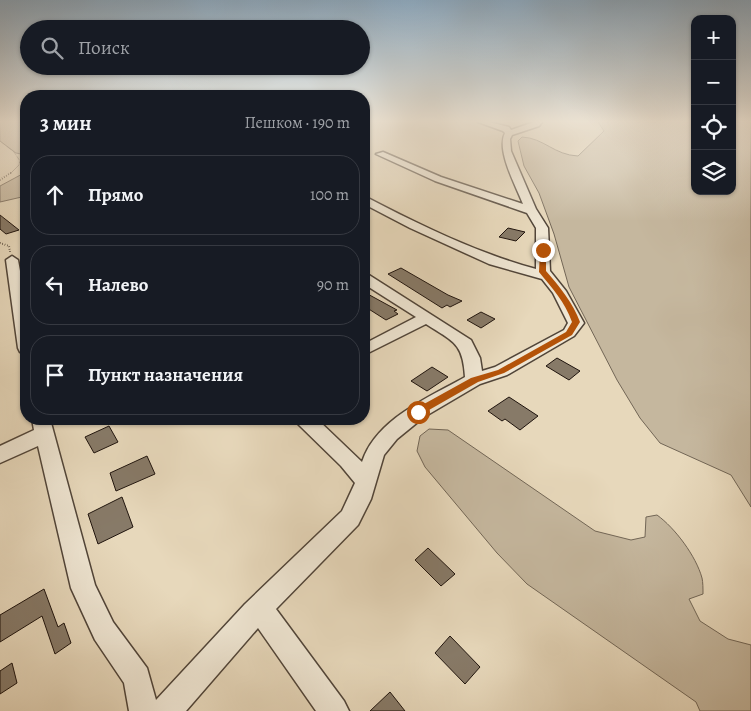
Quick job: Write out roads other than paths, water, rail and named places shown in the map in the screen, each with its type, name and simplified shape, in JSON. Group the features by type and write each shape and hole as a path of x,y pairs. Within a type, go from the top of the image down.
{"street":[{"path":"383,155 438,179 531,210"},
{"path":"166,711 259,608 350,518 360,500 375,452 390,434 418,412 474,380 501,372 569,333 576,322 559,291 546,276 542,266 542,228 531,210 519,201 510,187 508,177 514,167 509,155"},
{"path":"370,203 414,226 492,261 546,276"},
{"path":"12,260 20,310"},
{"path":"370,282 448,331 465,344 472,358 474,380"},
{"path":"370,347 426,318"},
{"path":"311,425 348,460 365,481"},
{"path":"0,455 42,426 83,588 104,631 137,678 144,711"},
{"path":"259,608 334,711"}]}
